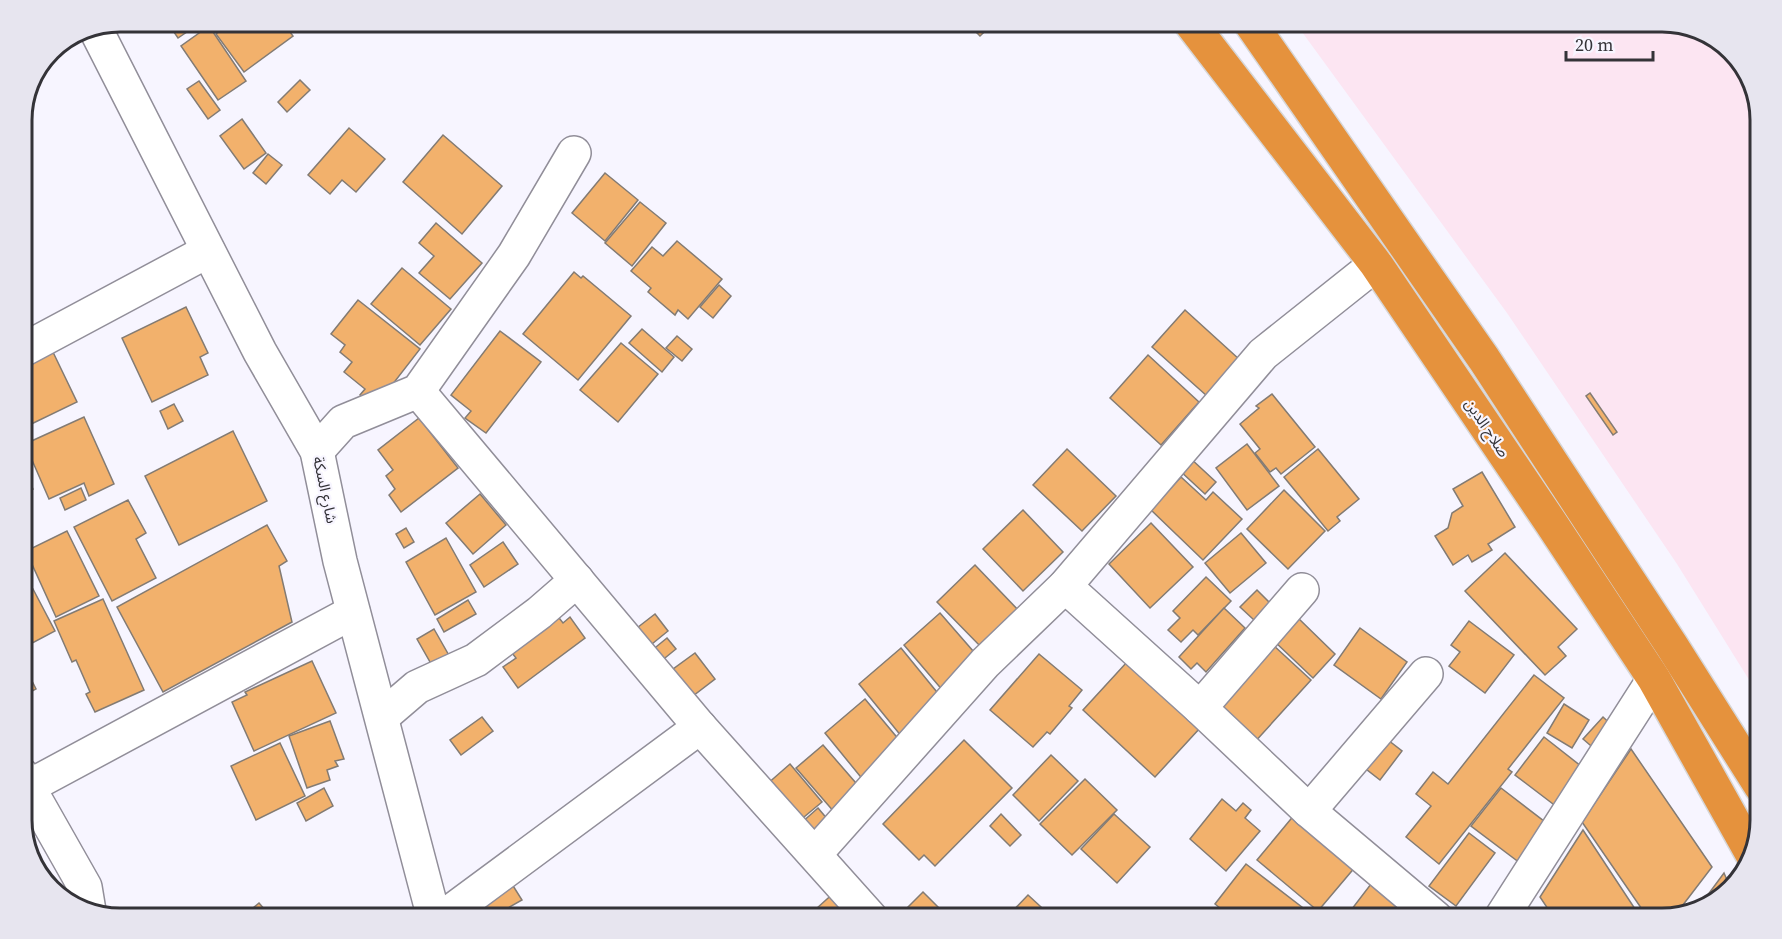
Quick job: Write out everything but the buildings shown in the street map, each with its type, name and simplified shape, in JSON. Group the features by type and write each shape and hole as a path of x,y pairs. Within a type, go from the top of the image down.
{"highway":[{"name":"صلاح الدين","path":"1197,32 1376,264 1551,523 1654,680 1747,845"},
{"path":"1257,32 1484,359 1750,770"}],"street":[{"name":"شارع السكة","path":"98,34 260,352 317,451 340,561 431,908"},
{"path":"317,451 343,422 418,391 514,255 574,153"},
{"path":"32,345 208,251"},
{"path":"815,854 985,663 1065,586 1263,354 1376,264"},
{"path":"418,391 700,727 862,908"},
{"path":"382,717 417,687 476,660 539,613 577,580"},
{"path":"1065,586 1200,708 1309,811 1424,908"},
{"path":"1200,708 1302,590"},
{"path":"32,777 353,612"},
{"path":"1309,811 1426,674"},
{"path":"1507,908 1654,680"},
{"path":"456,908 700,727"},
{"path":"32,793 85,887 87,901"}],"shaded area":[{"path":"1302,32 1674,32 1686,34 1712,46 1736,70 1746,91 1750,113 1750,681 1677,564 1507,313"}]}
